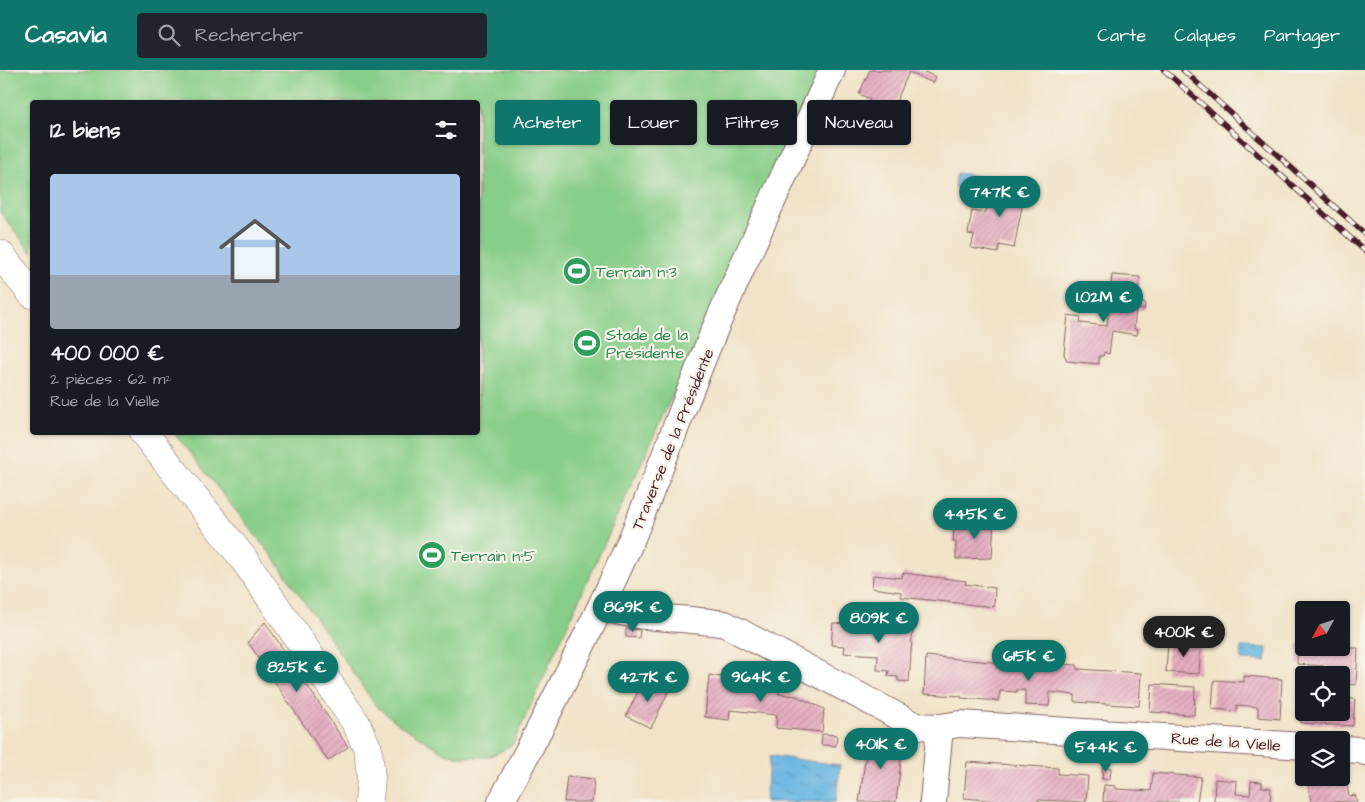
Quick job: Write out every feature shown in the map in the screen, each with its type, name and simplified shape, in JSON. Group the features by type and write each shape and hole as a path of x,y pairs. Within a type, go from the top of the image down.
{"main road":[{"path":"0,254 30,292"},
{"path":"145,435 243,558 356,723 368,749 371,777 369,802"}],"street":[{"name":"Traverse de la Présidente","path":"501,802 537,734 629,545 717,325 832,70"},
{"name":"Rue de la Vielle","path":"600,607 622,614 725,624 916,726 940,727 960,724 1295,745"},
{"path":"933,802 940,727"},
{"path":"1350,749 1365,752"}],"green space":[{"name":"Stade de la Présidente","path":"0,70 821,70 797,123 797,100 707,100 707,145 787,145 513,744 488,757 460,757 443,752 399,724 376,706 276,561 176,435 480,435 480,100 30,100 30,250 0,212"}],"water":[{"path":"957,173 985,177 983,192 954,187"},
{"path":"1241,647 1267,648 1266,661 1241,660"},
{"path":"770,756 840,765 836,802 765,802"}],"building":[{"path":"870,70 920,70 936,77 933,83 909,72 897,100 870,100 859,94"},
{"path":"999,179 1031,185 1029,197 1024,196 1014,248 999,245 998,253 971,248 974,235 968,234 972,211 985,213 987,209 994,207"},
{"path":"1112,275 1140,277 1137,302 1145,303 1144,310 1136,309 1134,329 1138,330 1137,335 1112,331 1109,354 1104,352 1103,356 1099,356 1099,364 1067,361 1064,354 1068,315 1081,317 1080,323 1107,326"},
{"path":"972,518 994,519 992,558 956,559 956,542 953,542 954,528 970,528"},
{"path":"903,573 966,581 965,584 995,588 994,607 901,597 901,592 872,588 873,575 902,578"},
{"path":"862,621 913,624 909,682 898,681 898,677 888,676 889,671 877,670 878,655 844,653 845,646 831,645 833,623 862,625"},
{"path":"265,622 348,747 328,761 248,642"},
{"path":"1144,628 1152,628 1152,641 1143,640"},
{"path":"626,629 640,630 639,638 626,637"},
{"path":"1168,642 1201,643 1199,674 1166,672"},
{"path":"1350,648 1358,648 1356,685 1350,685 1350,666 1297,664 1297,656 1350,656"},
{"path":"926,656 1001,663 1002,660 1077,665 1077,669 1141,673 1139,706 1075,702 1075,695 1050,692 1049,706 1025,705 1025,690 1017,690 1017,692 1000,691 999,701 924,694"},
{"path":"722,668 734,670 733,682 780,687 779,694 796,696 824,709 822,732 776,728 777,715 730,710 729,720 705,717 709,675 721,677"},
{"path":"1244,676 1282,679 1280,719 1258,717 1258,707 1237,705 1237,711 1212,709 1214,680 1244,682"},
{"path":"644,679 669,690 651,728 626,716"},
{"path":"1152,684 1195,687 1194,715 1150,712"},
{"path":"1350,699 1355,699 1353,726 1301,723 1301,721 1350,721"},
{"path":"822,734 837,735 836,746 821,745"},
{"path":"869,734 887,736 903,745 896,802 859,802"},
{"path":"967,762 1058,768 1058,774 1088,776 1086,802 1038,800 1038,802 1007,802 964,798"},
{"path":"1103,767 1111,768 1110,779 1102,779"},
{"path":"1153,773 1201,777 1197,802 1103,802 1104,785 1116,786 1116,789 1151,791"},
{"path":"567,776 594,779 592,802 564,802"},
{"path":"1215,779 1237,781 1236,794 1250,795 1251,781 1262,782 1262,787 1271,788 1270,802 1214,802"},
{"path":"1308,786 1347,786 1349,796 1355,795 1357,802 1311,802"}],"railway":[{"path":"1164,70 1365,251"},
{"path":"1183,70 1365,234"}],"place":[{"name":"Terrain n°3","path":"577,271"},
{"name":"Stade de la Présidente","path":"587,343"},
{"name":"Terrain n°5","path":"432,555"}]}
